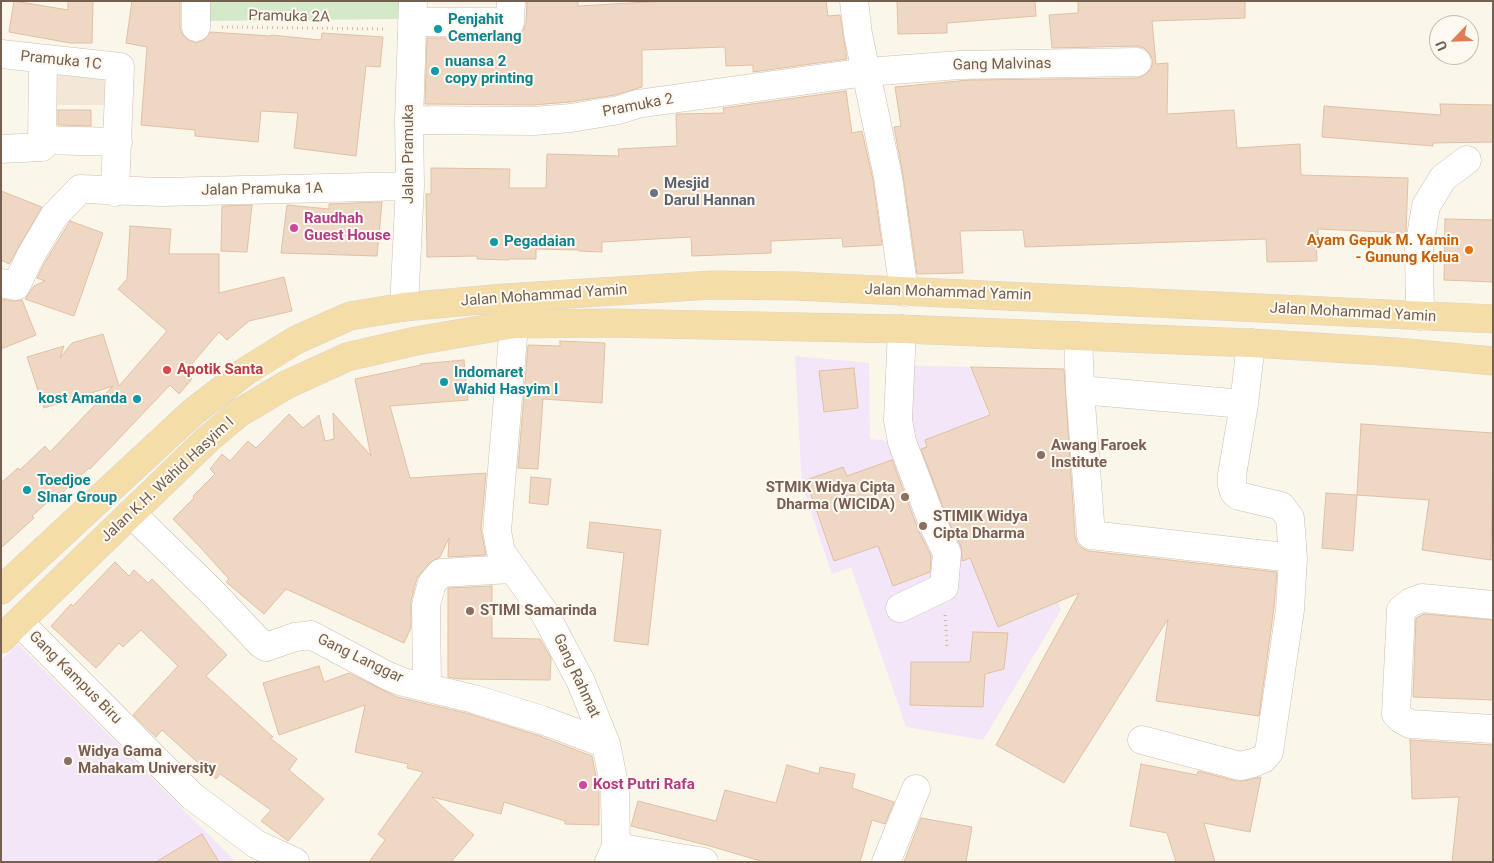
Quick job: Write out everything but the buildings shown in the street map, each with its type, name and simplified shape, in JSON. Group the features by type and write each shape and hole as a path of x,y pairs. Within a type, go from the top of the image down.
{"main road":[{"name":"Jalan Mohammad Yamin","path":"404,308 504,298 712,285 795,286 1493,319"},
{"path":"1156,340 1160,303"},
{"name":"Jalan K.H. Wahid Hasyim I","path":"1,590 193,412 246,371 296,340 350,316 404,308"},
{"name":"Jalan Mohammad Yamin","path":"416,341 514,324 902,329 1251,344 1396,352 1493,361"},
{"name":"Jalan K.H. Wahid Hasyim I","path":"10,630 208,439 239,412 286,385 347,357 416,341"}],"street":[{"path":"412,12 510,22 511,1"},
{"path":"854,1 858,34 888,177 904,292"},
{"name":"Jalan Pramuka","path":"404,308 410,186 409,120 412,12"},
{"name":"Pramuka 1C","path":"1,54 120,67 118,142"},
{"path":"1,150 42,147 44,59"},
{"name":"Gang Malvinas","path":"866,72 960,65 1137,62"},
{"name":"Pramuka 2","path":"409,120 534,121 571,118 619,110 637,104 866,72"},
{"path":"42,140 118,142 115,192"},
{"path":"1420,316 1419,248 1426,206 1443,178 1467,160"},
{"name":"Jalan Pramuka 1A","path":"1,283 16,286 31,254 54,216 80,190 162,192 410,186"},
{"name":"Gang Rahmat","path":"514,324 497,531 501,552 511,569 544,612 581,682 606,744 615,789 612,854"},
{"path":"900,608 944,587 947,553 934,526 902,442 898,420 902,329"},
{"path":"1078,336 1080,390 1091,535 1293,558"},
{"path":"1142,740 1240,766 1263,759 1269,752 1290,610 1293,558 1290,518 1281,506 1240,496 1234,492 1232,485 1251,344"},
{"path":"1080,390 1244,404"},
{"name":"Gang Langgar","path":"131,513 266,647 294,637 310,635 388,676 534,717 606,744"},
{"name":"Gang Langgar","path":"427,688 426,605 432,583 441,573 511,569"},
{"path":"1493,605 1422,598 1411,602 1401,610 1396,714 1410,724 1493,729"},
{"name":"Gang Kampus Biru","path":"10,630 192,796 256,844 295,862"},
{"path":"886,862 916,789"},
{"path":"612,854 704,862"}],"path":[{"name":"Pramuka 2A","path":"196,14 380,29"}],"shaded area":[{"path":"56,67 107,72 105,105 56,105"},
{"name":"STIMIK Widya Cipta Dharma","path":"795,356 869,363 870,439 890,441 890,365 971,367 1061,610 983,740 906,727 851,567 832,574 802,486"},
{"name":"Widya Gama Mahakam University","path":"18,644 236,862 1,862 1,660"}],"green space":[{"path":"203,1 399,1 399,19 203,21"}],"place":[{"name":"Penjahit Cemerlang","path":"438,29"},
{"name":"nuansa 2 copy printing","path":"435,71"},
{"name":"Mesjid Darul Hannan","path":"654,193"},
{"name":"Raudhah Guest House","path":"294,228"},
{"name":"Pegadaian","path":"494,242"},
{"name":"Ayam Gepuk M. Yamin - Gunung Kelua","path":"1469,250"},
{"name":"Apotik Santa","path":"167,370"},
{"name":"Indomaret Wahid Hasyim I","path":"444,382"},
{"name":"kost Amanda","path":"137,399"},
{"name":"Awang Faroek Institute","path":"1041,455"},
{"name":"Toedjoe SInar Group","path":"27,490"},
{"name":"STMIK Widya Cipta Dharma (WICIDA)","path":"905,497"},
{"name":"STIMIK Widya Cipta Dharma","path":"923,526"},
{"name":"STIMI Samarinda","path":"470,611"},
{"name":"Widya Gama Mahakam University","path":"68,761"},
{"name":"Kost Putri Rafa","path":"583,785"}]}
